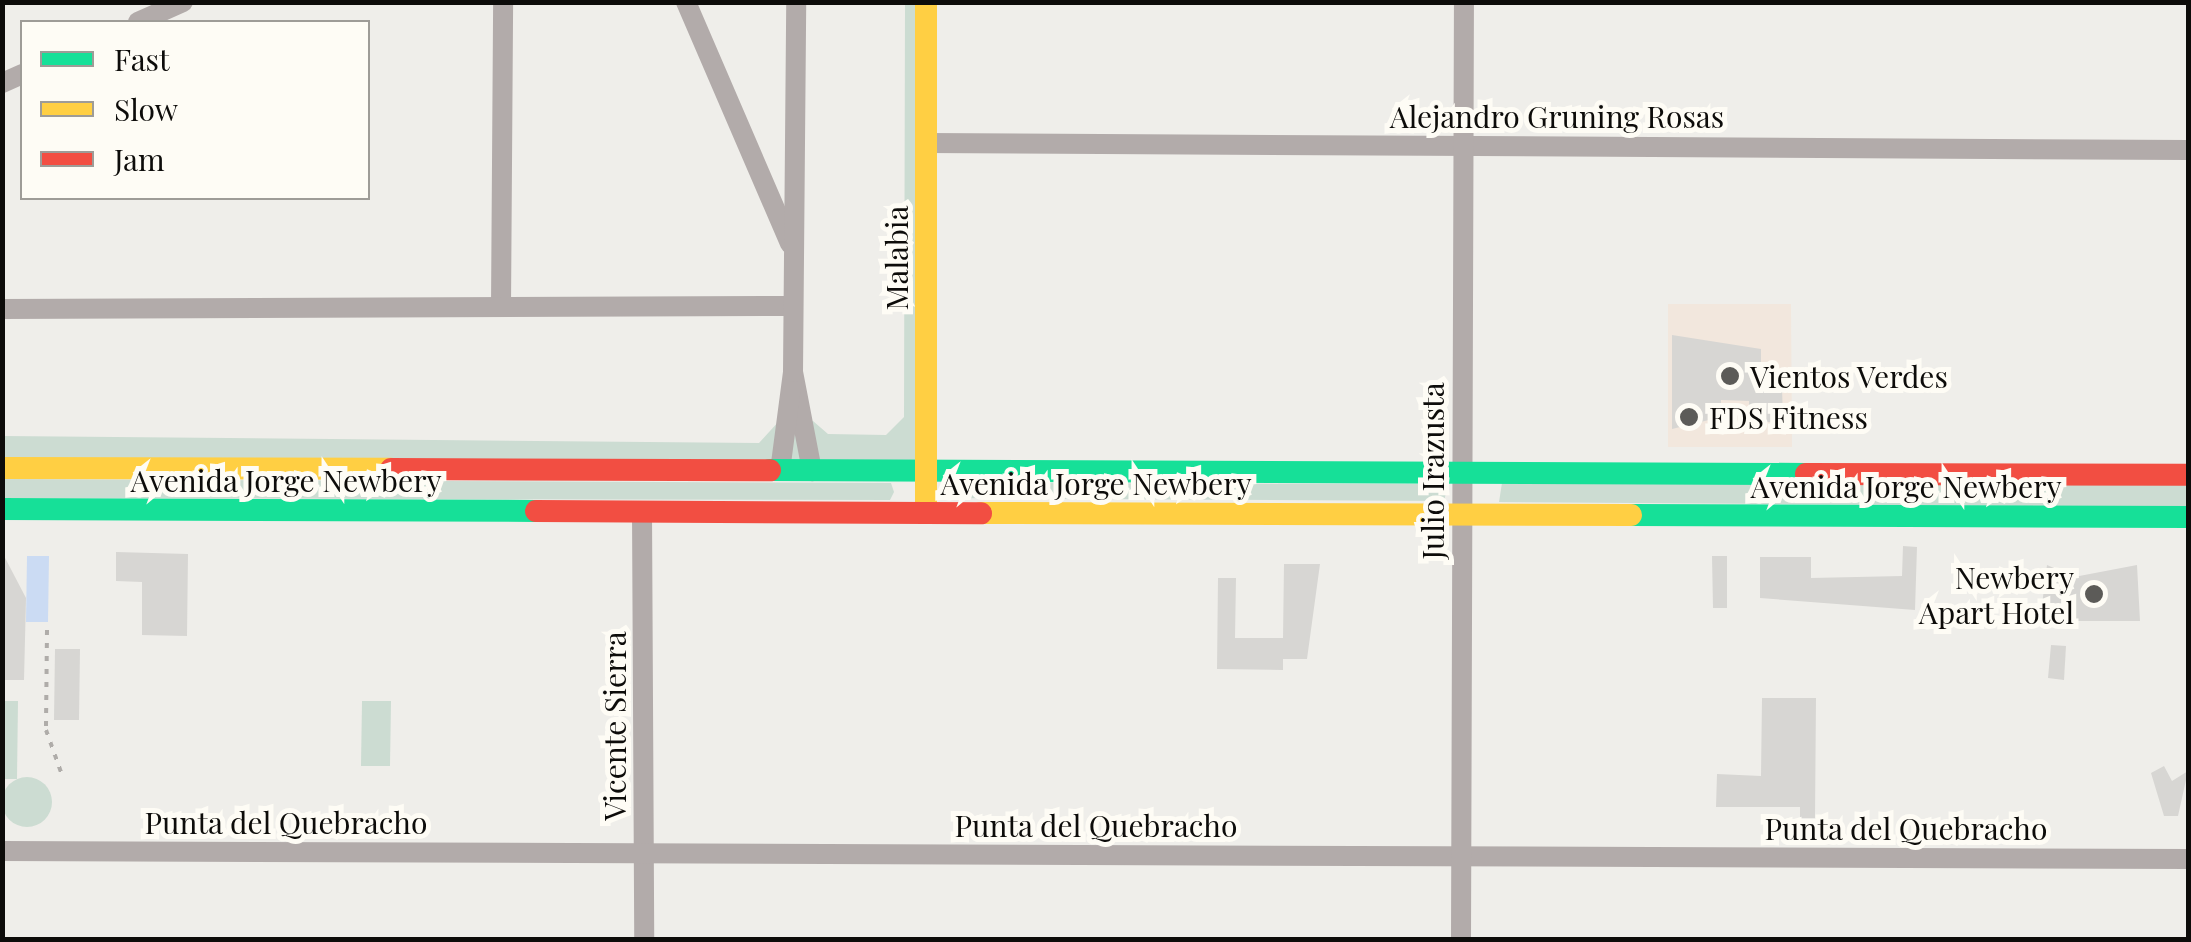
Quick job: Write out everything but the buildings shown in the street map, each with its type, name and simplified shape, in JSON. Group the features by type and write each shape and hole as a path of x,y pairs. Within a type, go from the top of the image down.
{"main road":[{"name":"Malabia","path":"926,2 926,513"},
{"name":"Avenida Jorge Newbery","path":"2,468 2188,474"},
{"name":"Avenida Jorge Newbery","path":"2,508 2188,517"}],"street":[{"path":"142,20 183,2"},
{"path":"501,307 503,2"},
{"path":"686,2 794,253"},
{"path":"780,471 794,372 796,2"},
{"name":"Julio Irazusta","path":"1461,940 1464,2"},
{"name":"Alejandro Gruning Rosas","path":"926,143 2188,150"},
{"path":"2,309 793,306"},
{"path":"794,372 812,471"},
{"name":"Vicente Sierra","path":"642,512 644,940"},
{"name":"Punta del Quebracho","path":"2,851 2188,859"}],"path":[{"path":"47,630 46,730 62,776"}],"shaded area":[{"path":"905,3 926,3 926,471 3,468 3,436 759,443 780,420 813,421 828,434 886,435 904,417"},
{"name":"Vientos Verdes","path":"1668,304 1791,304 1792,447 1668,447"},
{"path":"3,479 891,483 894,492 890,500 3,498"},
{"path":"964,483 1443,484 1446,493 1444,501 949,498"},
{"path":"1502,483 2188,485 2188,507 1499,502"},
{"path":"3,701 18,701 17,779 3,779"},
{"path":"362,701 391,701 390,766 361,766"},
{"path":"27,777 44,785 52,802 44,819 27,827 10,819 2,802 10,785"}],"water":[{"path":"27,556 49,556 48,622 26,622"}],"traffic: fast":[{"path":"770,470 1806,474"},
{"path":"2,509 536,511"},
{"path":"1631,515 2188,517"}],"traffic: slow":[{"path":"926,2 926,513"},
{"path":"2,468 391,469"},
{"path":"981,513 1631,515"}],"traffic: jam":[{"path":"391,469 770,470"},
{"path":"1806,474 2188,475"},
{"path":"536,511 981,513"}],"place":[{"name":"Vientos Verdes","path":"1730,376"},
{"name":"FDS Fitness","path":"1689,417"},
{"name":"Newbery Apart Hotel","path":"2094,594"}]}
